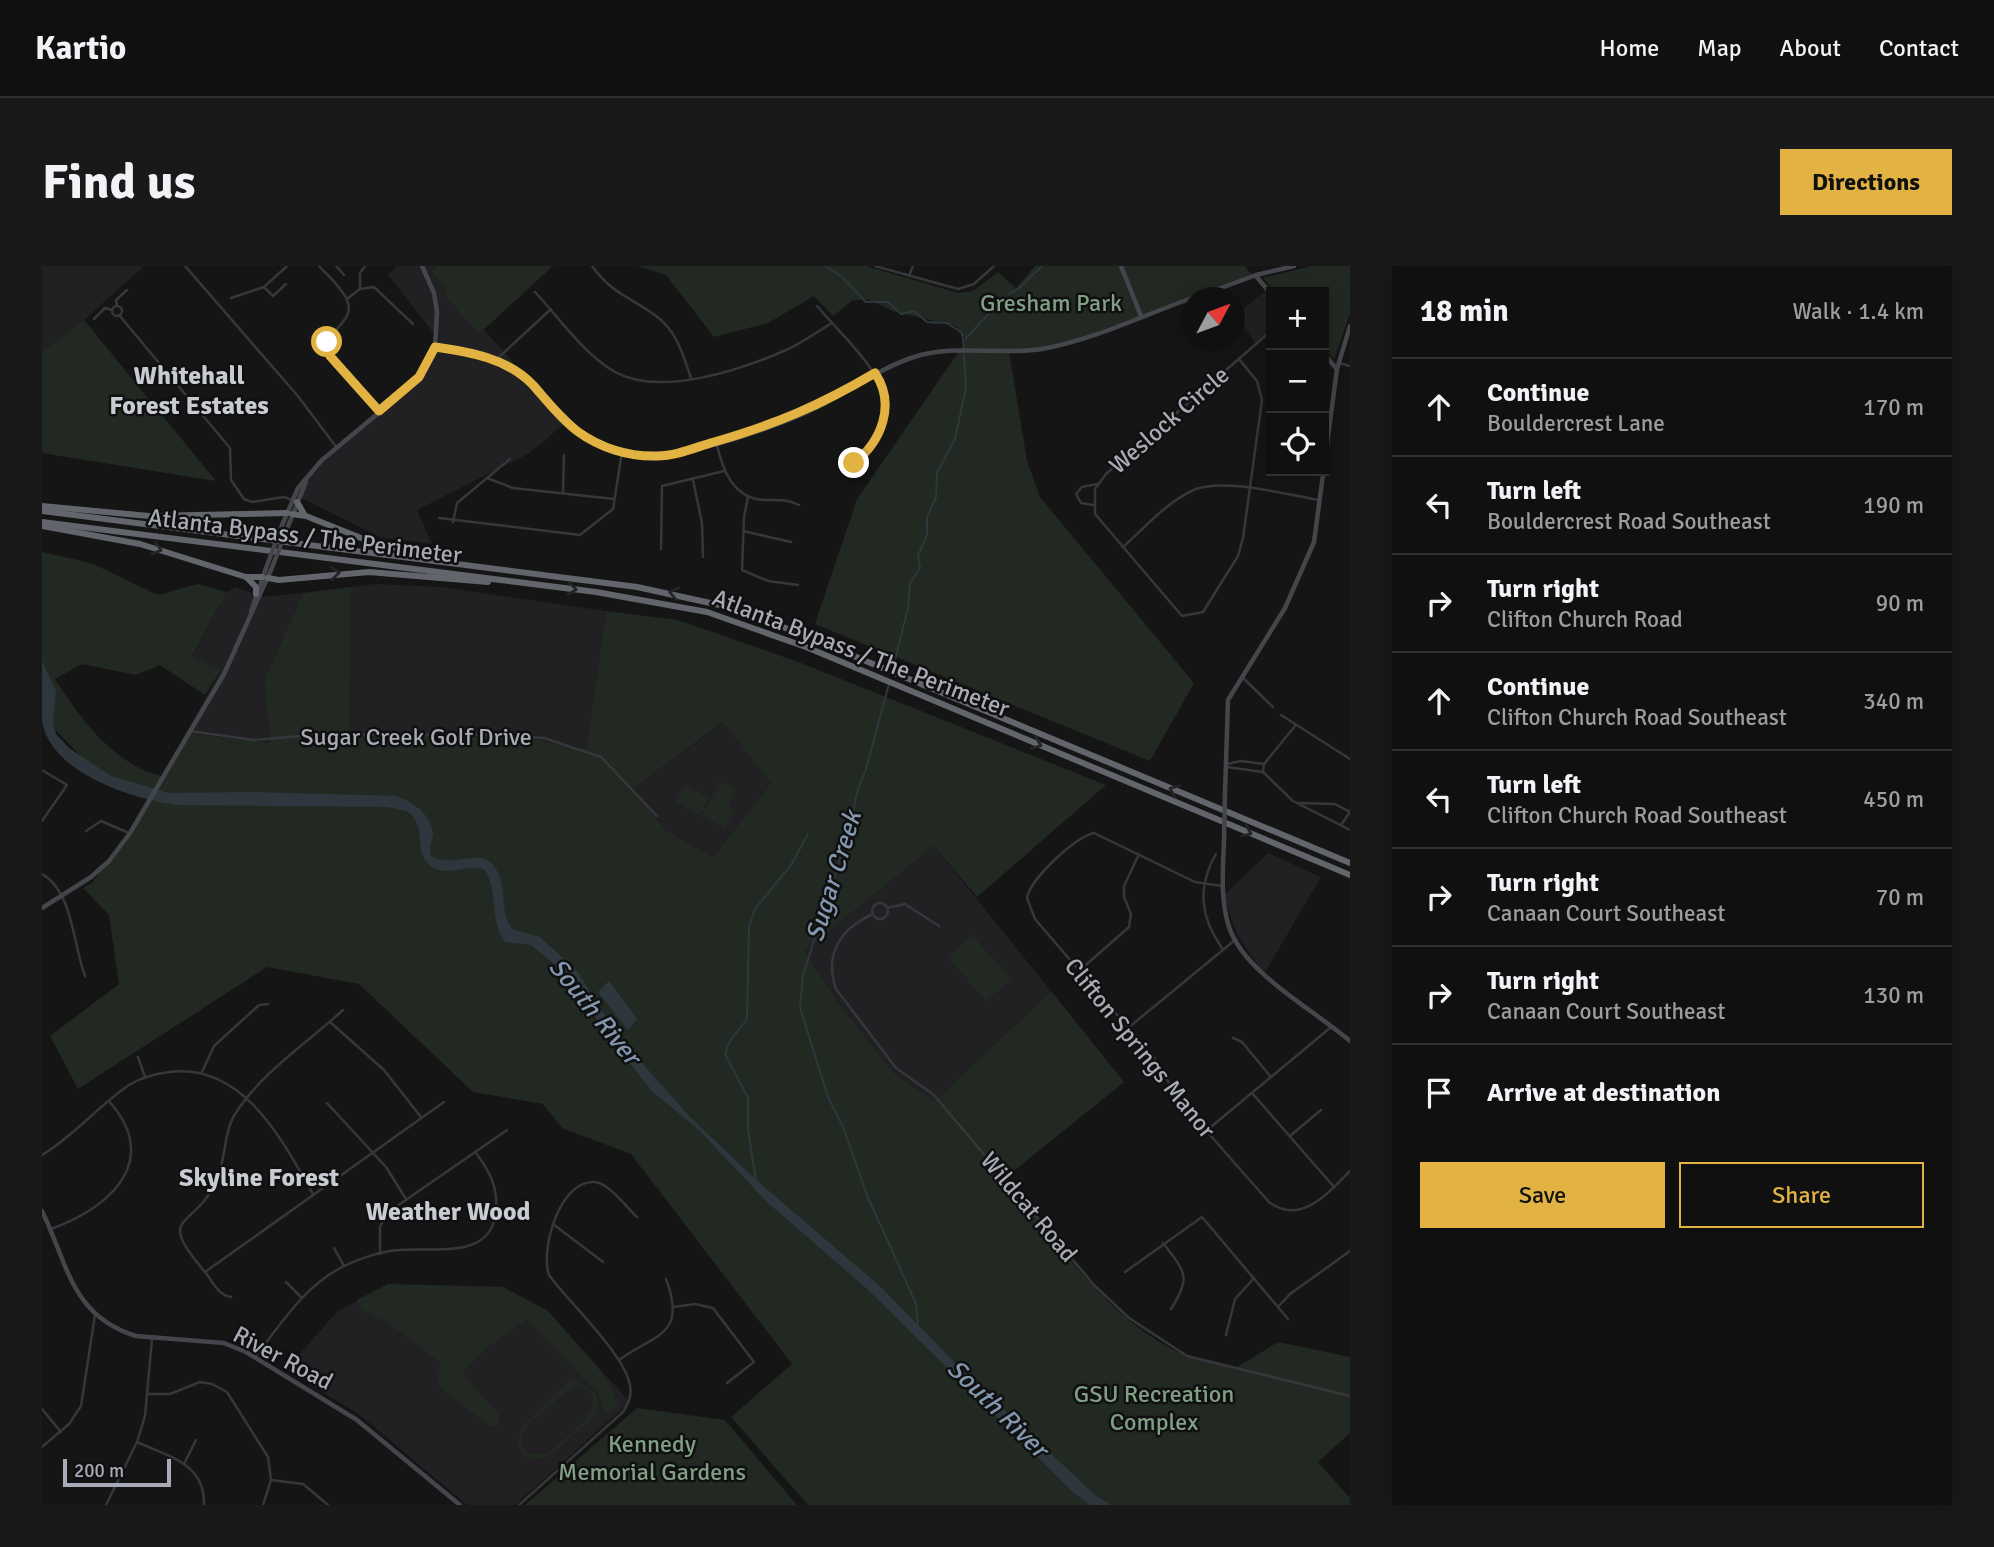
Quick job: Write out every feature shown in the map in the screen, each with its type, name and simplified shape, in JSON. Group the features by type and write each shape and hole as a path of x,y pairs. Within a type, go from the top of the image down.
{"highway":[{"path":"295,501 306,516"},
{"path":"42,509 149,516 290,513 306,516 371,542 472,566"},
{"name":"Atlanta Bypass / The Perimeter","path":"42,509 676,593 750,614 808,637 1350,863"},
{"path":"42,524 140,544 246,576 279,580 369,572 536,584"},
{"name":"Atlanta Bypass / The Perimeter","path":"42,524 536,584 691,608 740,622 806,647 1350,875"},
{"path":"246,576 256,587 256,594"}],"street":[{"path":"184,266 297,395 337,448"},
{"path":"231,298 264,287 287,266"},
{"path":"319,266 347,299 349,313 331,334 326,349 379,411"},
{"path":"336,266 344,275"},
{"path":"360,289 360,273 365,266"},
{"path":"42,908 63,896 109,861 130,833 224,674 295,501 306,482 322,460 419,377 435,347 437,312 434,293 422,266"},
{"path":"593,266 618,294 665,324 680,346 691,378"},
{"path":"875,266 958,289 974,284 994,266"},
{"path":"909,276 912,266"},
{"path":"984,266 988,272"},
{"path":"1121,266 1141,316"},
{"path":"1223,287 1256,275 1294,266"},
{"path":"1256,275 1266,288"},
{"path":"264,287 273,296 286,284"},
{"path":"347,299 360,289 374,287 413,324"},
{"path":"119,315 121,309 116,300 127,290"},
{"path":"535,292 592,354 617,373 646,383 663,384 691,378 779,353 832,323"},
{"path":"435,347 496,360 523,376 577,431 596,442 622,452 670,455 803,413 875,373 926,353 1054,347 1182,302"},
{"path":"112,310 117,306"},
{"path":"817,306 875,373 888,406 880,430 861,457 842,472"},
{"path":"93,319 105,308 119,315 230,447 229,472 240,495 252,502 284,497 295,501"},
{"path":"496,360 551,309"},
{"path":"1350,326 1338,366 1314,542 1300,581 1233,689 1226,709 1223,886 1226,915 1235,940 1263,973 1350,1041"},
{"name":"Weslock Circle","path":"1239,359 1257,381 1262,400 1252,490 1238,556 1203,612 1181,616 1095,514 1093,505 1097,484 1239,359 1266,335"},
{"path":"1329,358 1338,366 1350,366"},
{"path":"716,442 724,471 735,488 748,497 783,499 799,505"},
{"path":"439,518 453,522 580,535 613,509 622,452"},
{"path":"563,493 564,455"},
{"path":"453,522 457,503 510,459"},
{"path":"661,549 663,486 724,471"},
{"path":"487,478 499,485 615,499"},
{"path":"694,480 702,523 703,557"},
{"path":"1093,505 1081,503 1076,494 1082,486 1097,484"},
{"path":"1123,547 1182,497 1197,489 1215,486 1320,500"},
{"path":"748,497 741,567 744,573 778,583 797,585"},
{"path":"743,531 792,542"},
{"path":"251,612 256,594 265,578"},
{"path":"1242,677 1273,707"},
{"path":"1281,715 1350,759"},
{"path":"1295,726 1264,764 1263,772 1275,787 1297,803 1350,830"},
{"name":"Sugar Creek Golf Drive","path":"189,731 254,740 324,734 505,735 544,738 601,757 657,816"},
{"path":"1227,765 1250,762 1264,764"},
{"path":"1250,762 1250,771"},
{"path":"1227,765 1263,772"},
{"path":"42,770 67,785 42,821"},
{"path":"1297,803 1335,804 1350,811 1341,825"},
{"path":"86,831 101,821 130,833"},
{"name":"Clifton Springs Manor","path":"1223,886 1203,884 1100,835 1089,834 1036,878 1028,890 1031,912 1154,1058 1176,1096 1269,1202 1282,1210 1304,1209 1334,1187 1350,1171"},
{"path":"1080,971 1129,927 1131,914 1124,897 1124,886 1139,854"},
{"path":"1216,854 1203,884 1207,921 1223,949"},
{"path":"42,874 63,896 85,976"},
{"path":"887,908 883,918 873,914 873,906 877,903 887,908 905,904 939,926"},
{"name":"Wildcat Road","path":"873,914 849,929 832,950 831,962 836,989 896,1068 934,1095 1094,1285 1129,1318 1187,1356 1350,1396"},
{"path":"1128,1028 1235,940"},
{"path":"202,1072 214,1046 259,1006 268,1003"},
{"path":"232,1297 221,1292 183,1246 179,1227 215,1185 232,1122 248,1099 275,1068 343,1010"},
{"path":"330,1022 384,1070 421,1118"},
{"path":"1206,1131 1333,1026"},
{"path":"1233,1038 1242,1042 1272,1077"},
{"path":"138,1057 145,1077"},
{"path":"42,1155 109,1101 145,1077 184,1070 202,1072 233,1085 248,1099 290,1153 313,1194"},
{"path":"1252,1093 1334,1187"},
{"path":"51,1229 93,1208 111,1195 124,1180 129,1161 128,1131 125,1121 109,1101"},
{"path":"205,1272 444,1102"},
{"path":"327,1103 398,1182 406,1199"},
{"path":"1290,1136 1321,1110"},
{"path":"380,1254 379,1238 383,1219 406,1199 507,1130"},
{"path":"255,1358 302,1298 344,1266 380,1254 472,1247 483,1240 493,1226 497,1197 489,1171 476,1153"},
{"path":"519,1505 622,1412 628,1404 631,1387 618,1361 549,1275 545,1253 553,1224 566,1198 579,1187 592,1182 604,1185 637,1217"},
{"name":"River Road","path":"42,1211 76,1292 95,1315 122,1332 152,1339 224,1343 255,1358 357,1420 460,1505"},
{"path":"1125,1272 1202,1217 1288,1319"},
{"path":"553,1224 603,1262"},
{"path":"1163,1243 1185,1276 1183,1290 1171,1309"},
{"path":"334,1248 344,1266"},
{"path":"1279,1306 1290,1294 1315,1279 1350,1251"},
{"path":"1226,1335 1235,1299 1254,1278"},
{"path":"618,1361 662,1335 671,1324 674,1307 666,1279"},
{"path":"286,1282 302,1298"},
{"path":"674,1307 695,1304 713,1308 754,1362 727,1383"},
{"path":"42,1447 61,1432 81,1406 95,1315"},
{"path":"106,1505 137,1442 145,1416 152,1339"},
{"path":"147,1394 170,1394 200,1382 212,1384 227,1392 264,1448 271,1480 263,1505"},
{"path":"42,1409 61,1432"},
{"path":"184,1464 196,1440"},
{"path":"137,1442 184,1464 201,1480 205,1505"},
{"path":"271,1480 303,1484 328,1505"}],"shaded area":[{"path":"42,266 144,266 84,320 42,352"},
{"path":"397,266 436,266 431,271 567,422 528,454 417,510 432,544 380,537 297,496 297,488 337,448 407,392 426,371 439,340 388,275"},
{"path":"1266,291 1266,337 1257,345 1245,329 1245,308"},
{"path":"375,584 442,587 606,611 586,749 555,741 349,735 351,587"},
{"path":"235,587 261,597 303,593 264,681 270,743 186,733 221,671 192,657 227,592"},
{"path":"724,722 771,783 713,857 667,831 633,789"},
{"path":"934,846 1051,991 935,1101 896,1075 837,1001 805,951"},
{"path":"1268,853 1321,877 1264,974 1236,933 1224,895"},
{"path":"388,1284 503,1287 547,1310 630,1402 515,1505 467,1505 361,1416 286,1369 337,1312"}],"green space":[{"path":"436,266 553,266 479,334 446,297 444,286 431,271"},
{"name":"Gresham Park","path":"638,266 866,266 958,293 973,291 998,272 1016,288 1035,266 1245,266 1253,277 1225,287 1182,287 1182,302 1048,349 1009,351 1027,461 1040,497 1194,683 1150,761 815,624 857,499 964,344 965,338 956,326 893,311 867,299 852,301 833,316 814,296 768,323 714,337 666,275"},
{"path":"1311,266 1350,266 1350,314 1334,359 1329,354 1329,287 1271,287 1263,278"},
{"path":"84,320 216,481 42,453 42,352"},
{"name":"GSU Recreation Complex","path":"42,552 91,563 158,595 198,584 227,592 192,656 221,670 205,695 160,665 136,675 82,664 55,679 87,724 113,751 144,770 161,776 186,733 270,743 264,681 303,593 351,587 349,735 513,735 586,749 606,611 678,620 801,663 1106,785 977,897 934,846 805,951 837,1001 896,1075 935,1101 1051,991 1124,1082 1004,1179 1104,1297 1126,1318 1178,1352 1199,1360 1236,1368 1278,1342 1350,1357 1350,1433 1318,1462 1350,1498 1350,1505 808,1505 731,1417 792,1364 631,1154 562,1128 543,1104 473,1092 359,984 267,967 78,1089 50,1036 119,984 109,915 83,888 92,883 150,801 107,783 42,716","holes":["723,722 771,783 713,857 667,831 633,789"]},
{"path":"720,782 736,790 728,807 718,802 734,811 725,828 702,816"},
{"path":"685,785 709,798 700,815 676,802"},
{"path":"972,935 1011,979 986,1001 948,957"},
{"path":"388,1284 503,1287 549,1312 609,1382 618,1405 614,1411 605,1413 598,1393 527,1319 489,1346 462,1373 499,1415 499,1424 491,1427 443,1390 437,1381 441,1363 387,1322 361,1310 357,1300"},
{"path":"572,1379 595,1392 598,1405 593,1417 546,1457 531,1459 524,1454 518,1445 521,1427","holes":["573,1386 586,1389 592,1396 593,1403 585,1419 546,1454 528,1453 521,1442 527,1425"]},
{"name":"Kennedy Memorial Gardens","path":"637,1408 725,1420 797,1505 525,1505"}],"water":[{"name":"South River","path":"42,661 56,691 53,723 56,734 69,748 111,776 170,793 396,796 414,805 429,820 433,833 431,856 448,860 481,858 488,861 499,873 505,914 512,929 540,937 577,971 619,1037 689,1116 753,1177 883,1289 970,1378 1095,1495 1111,1505 1090,1505 1074,1493 864,1286 769,1204 698,1129 653,1092 614,1044 564,972 531,945 505,942 497,925 492,887 485,870 472,868 446,871 432,867 423,856 417,825 407,811 387,807 177,805 138,797 96,780 76,769 60,755 48,739 42,720"},
{"path":"609,981 637,1019 628,1030 598,992"}],"waterway":[{"name":"Sugar Creek","path":"825,266 841,276 866,302 888,302 901,314 914,311 927,322 947,323 962,333 964,348"},
{"path":"1009,294 1042,266"},
{"path":"965,339 1005,297"},
{"name":"Sugar Creek","path":"893,668 908,608 910,583 920,568 918,556 927,535 927,517 936,497 937,473 955,439 966,388 964,354"},
{"name":"Sugar Creek","path":"889,684 857,792 850,828 803,975 800,1008 828,1097 843,1127 867,1195 916,1304 918,1326"},
{"path":"756,1181 748,1129 748,1098 725,1054 730,1041 747,1017 749,927 755,909 791,865 808,834"}],"district":[{"name":"Whitehall Forest Estates","path":"189,390"},
{"name":"Skyline Forest","path":"259,1177"},
{"name":"Weather Wood","path":"448,1211"}],"route":[{"path":"327,342 326,349 330,356 379,411 412,385 426,368 435,347 449,349 496,360 523,376 554,410 586,437 615,450 647,456 670,455 782,421 822,404 875,373 884,390 888,406 880,430 854,463"}]}
